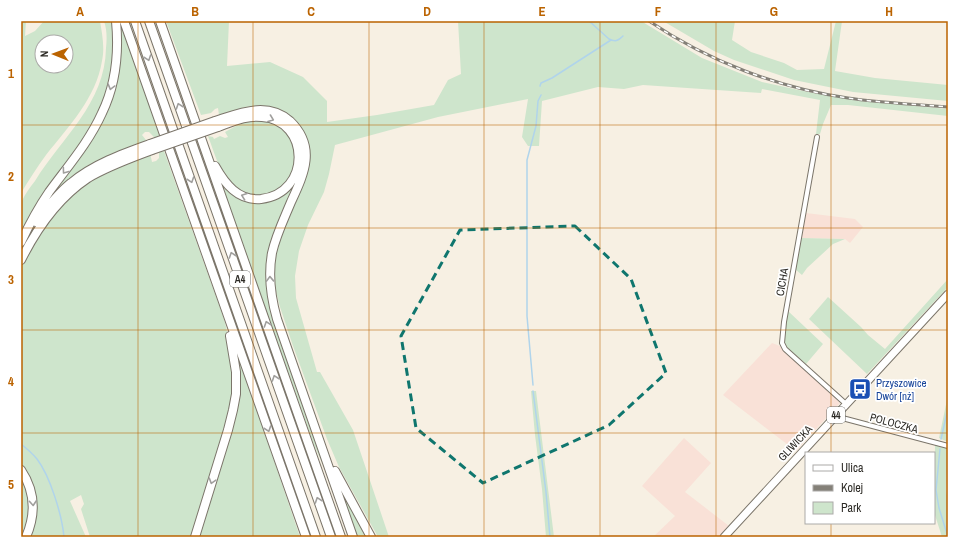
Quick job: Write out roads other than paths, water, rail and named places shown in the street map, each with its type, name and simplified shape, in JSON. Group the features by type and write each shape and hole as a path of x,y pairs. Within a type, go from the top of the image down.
{"highway":[{"path":"21,242 37,210 81,148 102,113 112,85 116,67 116,21"},
{"path":"124,21 306,537"},
{"name":"A4","path":"135,21 316,537"},
{"name":"A4","path":"149,21 331,537"},
{"path":"160,21 341,536"},
{"path":"21,246 33,225 51,202 71,183 103,162 151,147 256,109 271,111 285,117 291,122 301,135 307,157 304,172 279,229 275,242 270,268 273,306 354,537"},
{"path":"201,139 221,177 236,193 250,198 264,198 275,195 288,186 297,172 299,158 294,137 286,127 263,116 216,124"},
{"path":"21,260 40,226 66,196 88,179 100,172 151,147"},
{"path":"195,537 231,422 236,394 236,372 232,345 222,300"},
{"path":"320,441 345,492 371,537"},
{"path":"21,470 30,488 33,505 32,521 26,537"}],"main road":[{"name":"GLIWICKA","path":"724,537 948,294"}],"street":[{"name":"CICHA","path":"817,137 784,322 782,342 785,349 846,404"},
{"name":"POLOCZKA","path":"836,415 853,421 948,446"}],"waterway":[{"path":"589,21 611,40 615,41 623,36"},
{"path":"540,86 541,83 552,78 611,40"},
{"path":"533,385 527,316 527,160 536,126 538,101 541,95"},
{"path":"533,391 546,492 550,537"},
{"path":"941,439 948,408"},
{"path":"21,444 37,459 51,485 58,507 64,537"},
{"path":"940,449 936,490 939,508 948,537"}],"railway":[{"path":"649,21 719,60 770,80 822,93 860,100 948,107"}],"place":[{"name":"Przyszowice Dwór [nż]","path":"860,389"}]}
